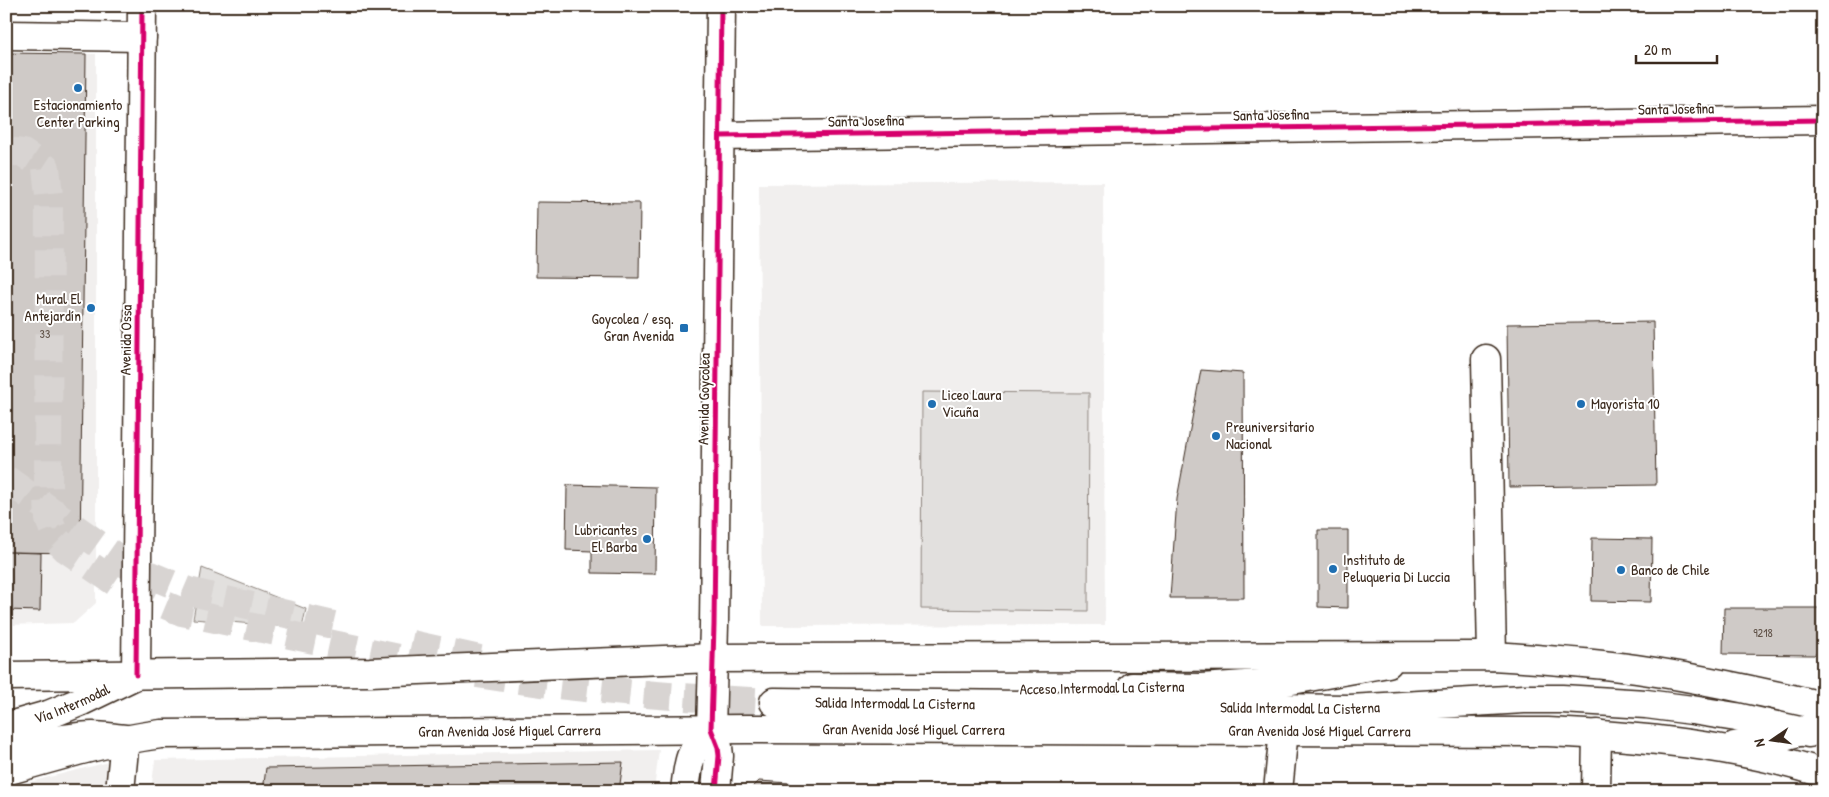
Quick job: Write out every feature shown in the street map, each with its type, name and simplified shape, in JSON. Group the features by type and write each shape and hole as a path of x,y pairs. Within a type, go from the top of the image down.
{"main road":[{"name":"Avenida Ossa","path":"136,674 142,6"},
{"name":"Avenida Goycolea","path":"716,791 719,756 718,747 711,729 722,6"},
{"path":"6,35 142,37"},
{"name":"Santa Josefina","path":"720,136 1823,120"},
{"path":"1486,359 1492,656"},
{"name":"Acceso Intermodal La Cisterna","path":"773,696 1056,688 1237,686 1303,679 1428,656"},
{"path":"6,676 370,672 713,658 1492,656 1635,669 1733,686 1823,706"},
{"name":"Vía Intermodal","path":"6,726 56,712 136,674"},
{"name":"Salida Intermodal La Cisterna","path":"773,696 1350,708 1524,699 1572,700 1646,704 1736,716 1816,731"},
{"path":"685,791 690,757 702,738 711,729"},
{"name":"Gran Avenida José Miguel Carrera","path":"6,771 88,747 161,734 711,729 1284,730 1597,734 1635,737 1719,749 1767,758 1823,773"},
{"path":"1278,791 1284,730"},
{"path":"1719,749 1760,743 1816,731"},
{"path":"1596,791 1597,734"},
{"name":"Vía Intermodal","path":"6,750 68,738 95,736 125,739"},
{"path":"120,791 125,739"}],"shaded area":[{"path":"6,53 96,54 96,603 74,623 6,625"},
{"name":"Liceo Laura Vicuña","path":"1103,182 1105,625 762,626 759,184"},
{"path":"922,392 1089,393 1088,611 921,609"},
{"path":"202,568 306,609 302,628 193,619"},
{"path":"659,750 654,791 151,791 155,760"},
{"path":"109,762 105,791 6,791 6,788"}],"building":[{"path":"6,53 86,54 80,553 6,552"},
{"path":"537,202 640,203 639,278 536,277"},
{"name":"Mayorista 10","path":"1653,322 1656,485 1509,487 1507,324"},
{"name":"Preuniversitario Nacional","path":"1201,370 1243,373 1244,598 1170,598 1177,499"},
{"path":"567,485 656,487 655,574 592,573 592,551 566,550"},
{"name":"Instituto de Peluqueria Di Luccia","path":"1318,530 1348,530 1348,608 1318,607"},
{"name":"Banco de Chile","path":"1592,538 1652,539 1651,602 1591,601"},
{"path":"6,552 41,553 40,611 6,610"},
{"path":"1724,608 1823,608 1823,648 1814,655 1723,654"},
{"path":"623,762 619,791 263,791 266,768"},
{"path":"759,781 790,783 790,791 749,791"}],"tunnel":[{"path":"6,151 23,153 46,168 49,195 48,497 49,519 57,540 66,549 122,587 182,612 432,665"},
{"path":"6,479 129,566 188,591 333,625"},
{"path":"411,644 493,662"},
{"path":"477,674 625,692 774,702"}],"cycle path":[{"path":"136,675 142,6"},
{"path":"716,791 719,756 718,747 711,729 714,625 721,6"},
{"path":"720,136 1823,120"}],"place":[{"name":"Estacionamiento Center Parking","path":"78,88"},
{"name":"Mural El Antejardín","path":"91,308"},
{"name":"Goycolea / esq. Gran Avenida","path":"684,328"},
{"name":"Liceo Laura Vicuña","path":"932,404"},
{"name":"Mayorista 10","path":"1581,404"},
{"name":"Preuniversitario Nacional","path":"1216,436"},
{"name":"Lubricantes El Barba","path":"647,539"},
{"name":"Instituto de Peluqueria Di Luccia","path":"1333,569"},
{"name":"Banco de Chile","path":"1621,570"}]}
